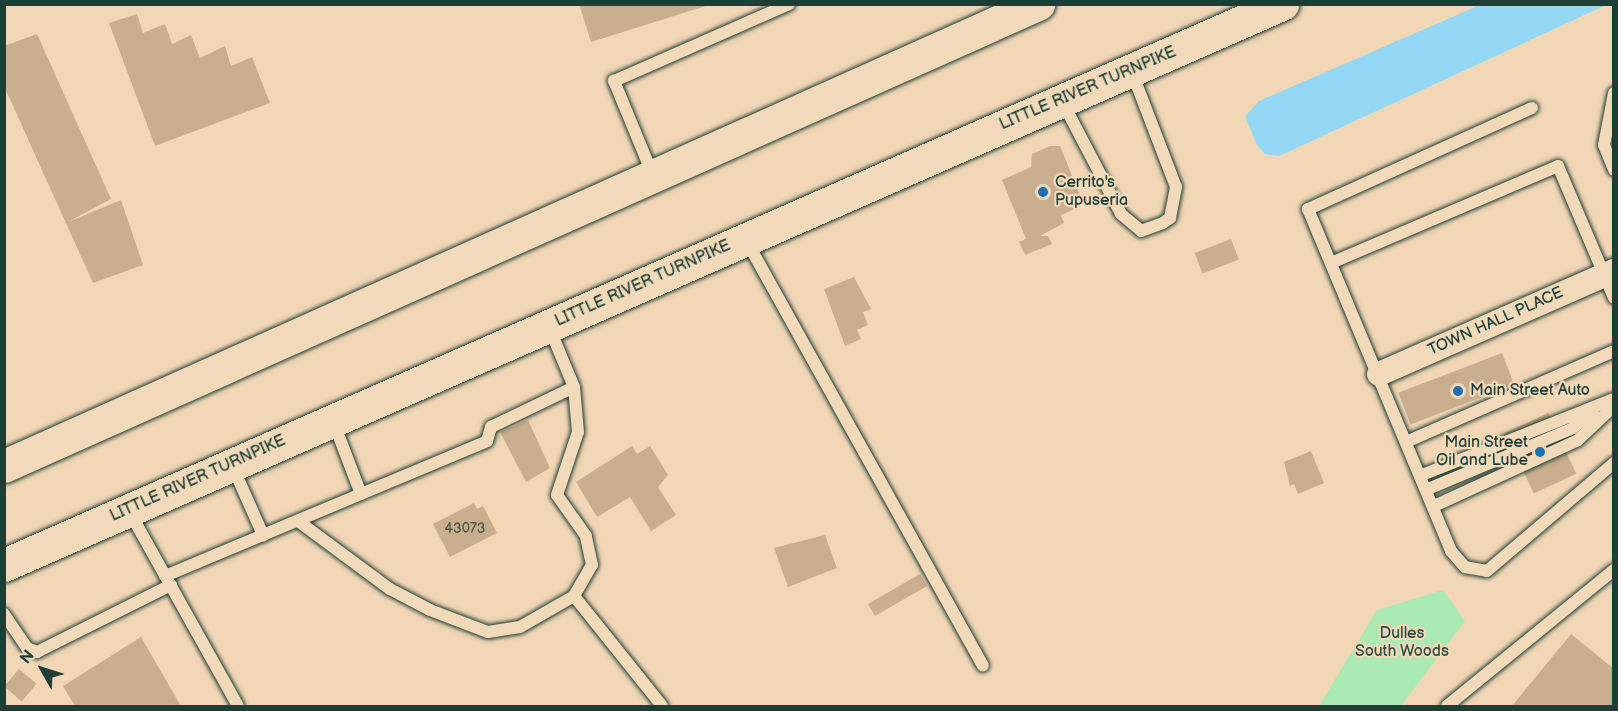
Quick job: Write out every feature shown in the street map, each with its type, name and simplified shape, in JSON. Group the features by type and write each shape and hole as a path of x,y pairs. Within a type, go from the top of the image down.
{"highway":[{"path":"4,466 1038,4"},
{"name":"LITTLE RIVER TURNPIKE","path":"4,565 1282,4"}],"street":[{"name":"TOWN HALL PLACE","path":"1379,374 1609,273"}],"lane":[{"path":"652,175 614,81 789,4"},
{"path":"1061,100 1121,214 1141,231 1162,223 1170,218 1176,186 1131,70"},
{"path":"1614,93 1604,146 1614,170"},
{"path":"1532,108 1308,208 1458,560 1474,571 1487,571 1614,463"},
{"path":"1331,263 1558,166 1609,273 1614,298"},
{"path":"745,239 983,666"},
{"path":"298,521 390,589 488,632 520,627 574,596 589,576 593,550 557,495 578,432 574,387 548,325"},
{"path":"1406,442 1614,351"},
{"path":"4,614 27,648 37,652 168,581 263,535 487,441 491,427 574,387"},
{"path":"1428,489 1574,428 1614,399"},
{"path":"1422,475 1607,405"},
{"path":"1434,506 1578,440 1607,405"},
{"path":"332,420 362,494"},
{"path":"231,464 263,535"},
{"path":"128,510 238,706"},
{"path":"1447,706 1614,570"},
{"path":"574,596 662,706"}],"green space":[{"name":"Dulles South Woods","path":"1443,590 1465,621 1401,706 1319,706 1377,610"}],"water":[{"path":"1482,4 1606,5 1279,156 1265,154 1257,145 1245,116 1259,101"}],"building":[{"path":"579,4 708,4 709,5 591,42"},
{"path":"137,14 143,33 165,24 172,44 191,35 200,58 225,46 231,66 252,57 270,103 155,146 109,23"},
{"path":"37,34 111,199 68,222 121,200 143,265 93,283 4,86 4,46"},
{"name":"Cerrito's Pupuseria","path":"1050,146 1060,146 1084,205 1061,215 1064,223 1040,236 1048,236 1052,244 1025,255 1019,242 1026,239 1002,180 1031,167 1032,154"},
{"path":"1231,239 1239,260 1202,274 1195,253"},
{"path":"854,277 871,309 863,312 868,325 857,330 861,339 845,346 824,289"},
{"name":"Main Street Auto","path":"1502,353 1514,385 1411,425 1398,393"},
{"name":"Main Street Oil and Lube","path":"1548,413 1576,474 1534,494 1505,433"},
{"path":"528,420 550,468 526,482 500,432"},
{"path":"632,446 637,454 650,446 668,475 658,487 676,515 651,531 630,497 597,517 576,482"},
{"path":"1311,451 1324,483 1298,494 1294,484 1290,486 1284,462"},
{"path":"474,503 477,509 483,506 497,533 450,557 433,524"},
{"path":"825,535 837,568 788,587 774,548"},
{"path":"920,574 927,586 875,616 868,604"},
{"path":"1571,634 1614,669 1614,706 1512,706"},
{"path":"141,637 181,706 75,706 63,686"},
{"path":"19,669 37,684 22,701 4,687"}],"place":[{"name":"Cerrito's Pupuseria","path":"1043,192"},
{"name":"Main Street Auto","path":"1458,391"},
{"name":"Main Street Oil and Lube","path":"1540,452"}]}
